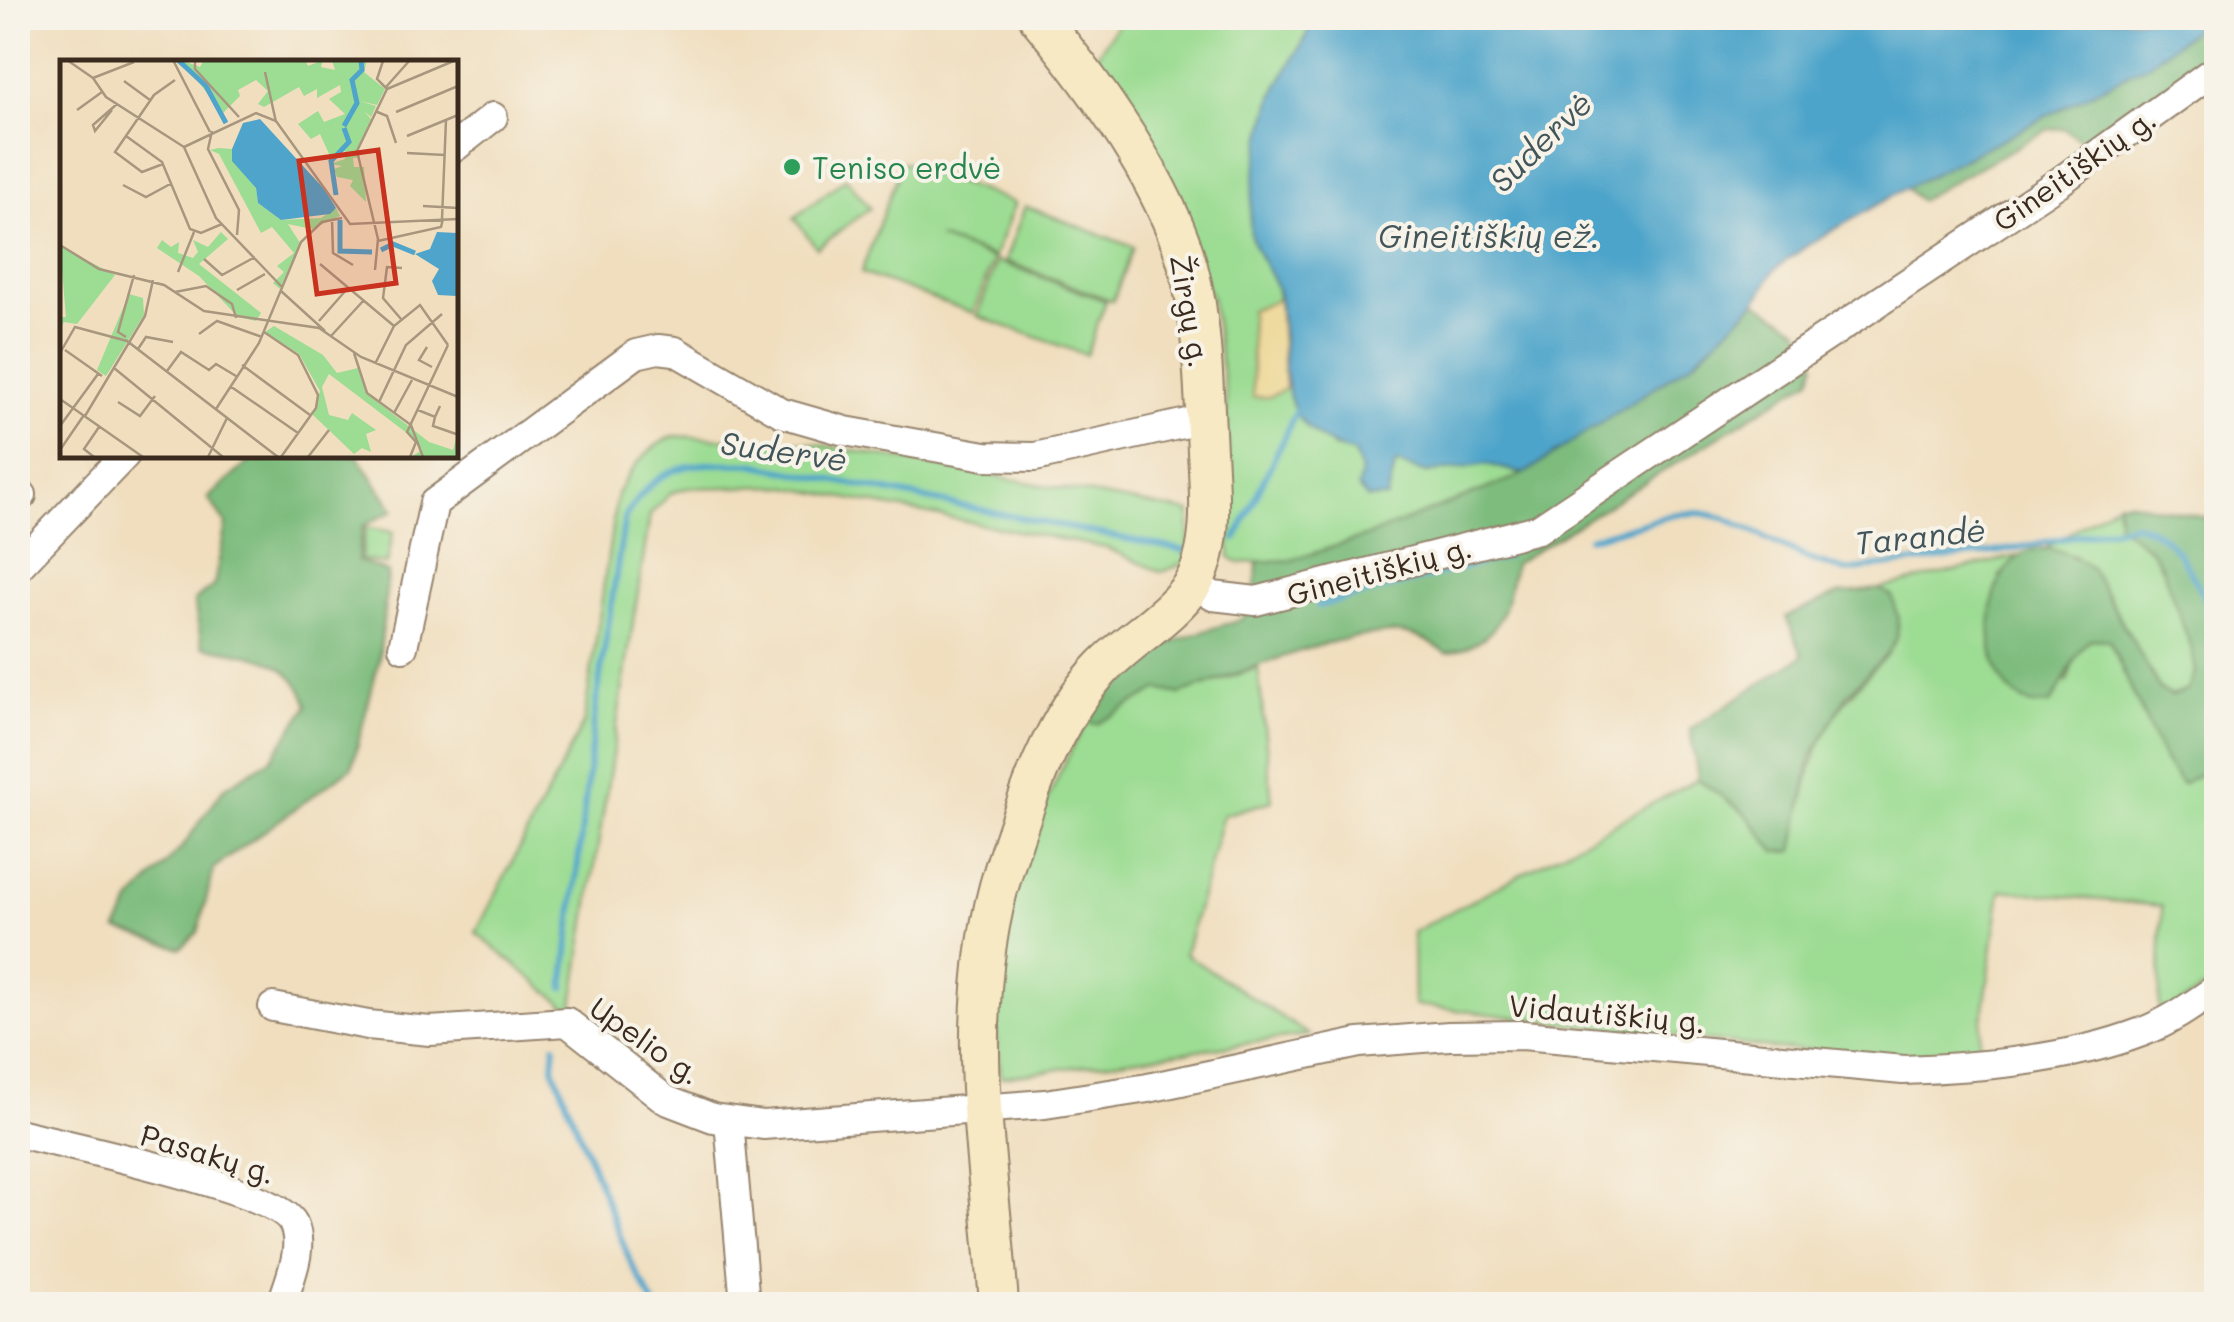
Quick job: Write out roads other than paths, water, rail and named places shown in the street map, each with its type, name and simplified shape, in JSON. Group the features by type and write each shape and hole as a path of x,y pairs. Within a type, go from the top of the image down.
{"street":[{"name":"Žirgų g.","path":"1039,18 1111,116 1180,242 1202,369 1205,419 1208,522 1203,559 1193,583"},
{"name":"Gineitiškių g.","path":"1193,583 1213,596 1256,602 1538,528 2062,180 2216,69"},
{"path":"458,145 492,117"},
{"path":"403,647 434,503 636,354 648,350 674,352 782,413 845,432 985,456 1035,456 1205,419"},
{"path":"18,567 122,458"},
{"path":"999,1304 976,1024 982,960 1004,871 1032,788 1081,694 1102,668 1193,583"},
{"name":"Vidautiškių g.","path":"982,1111 1148,1088 1359,1043 1449,1036 1523,1036 1903,1070 1966,1068 2100,1045 2144,1032 2216,989"},
{"name":"Upelio g.","path":"273,1006 368,1025 430,1030 567,1022 666,1100 691,1112 730,1121 763,1125 982,1111"},
{"path":"730,1121 744,1304"},
{"name":"Pasakų g.","path":"18,1133 222,1186 282,1210 293,1222 298,1246 282,1304"}],"water":[{"name":"Gineitiškių ež.","path":"1311,18 2209,18 2150,63 1906,188 1808,245 1775,269 1756,302 1694,361 1524,474 1487,464 1427,473 1396,463 1387,498 1368,499 1358,488 1361,471 1354,453 1327,442 1308,428 1295,411 1288,392 1279,297 1251,235 1253,187 1272,100"}],"waterway":[{"name":"Sudervė","path":"1236,539 1299,405"},
{"name":"Sudervė","path":"564,988 596,703 625,517 638,498 665,475 694,465 752,464 1186,551"},
{"name":"Tarandė","path":"1589,538 1676,514 1701,513 1725,518 1811,560 1846,571 2002,551 2135,524 2151,529 2175,549 2216,621"},
{"name":"Tarandė","path":"1318,606 1507,556"},
{"name":"Sudervė","path":"555,1045 553,1067 630,1261 654,1304"}],"place":[{"name":"Teniso erdvė","path":"792,167"}]}
